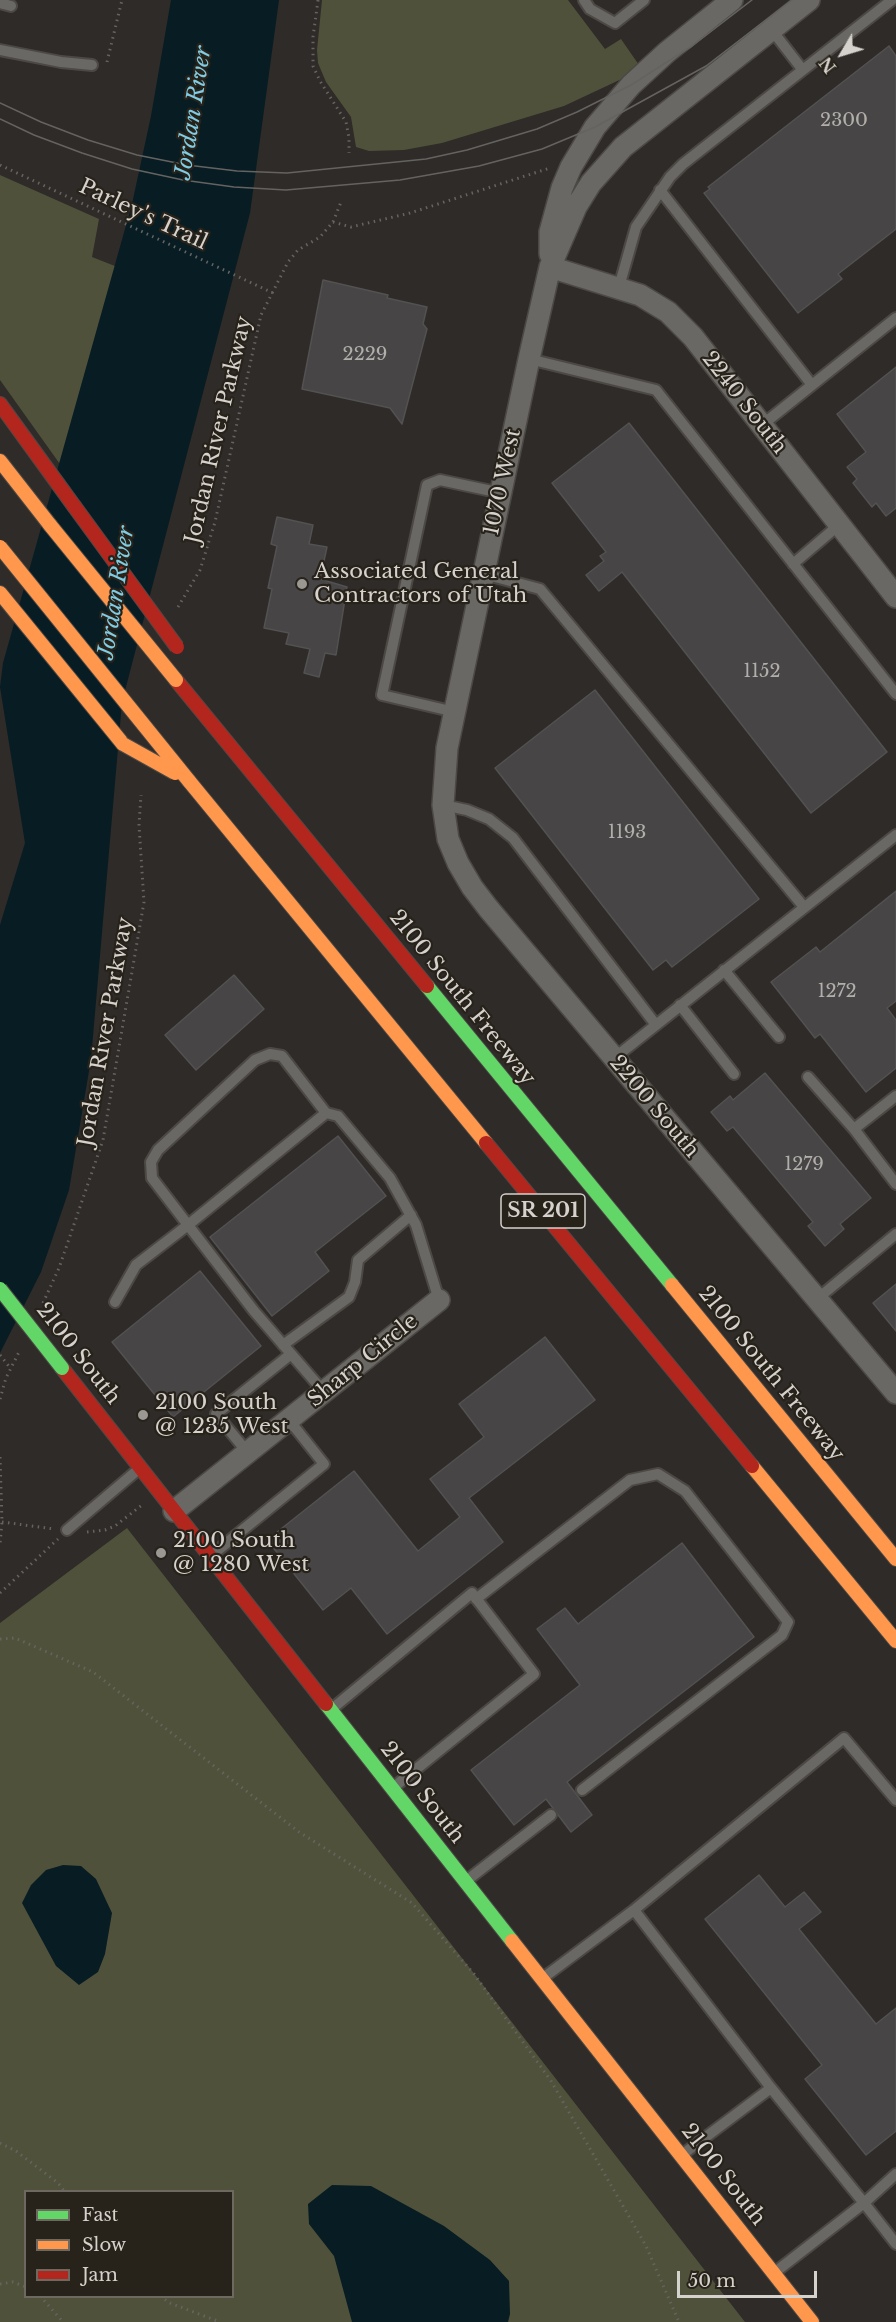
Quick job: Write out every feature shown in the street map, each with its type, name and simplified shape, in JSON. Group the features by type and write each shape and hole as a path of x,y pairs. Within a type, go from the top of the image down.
{"main road":[{"path":"0,404 180,651"},
{"name":"2100 South Freeway","path":"0,461 391,945 896,1559"},
{"name":"SR 201","path":"0,547 189,781 896,1641"},
{"path":"0,593 123,744 189,781"},
{"path":"376,905 391,945"},
{"name":"2100 South","path":"0,1289 812,2322"}],"street":[{"name":"1070 West","path":"550,267 550,232 555,209 571,167 595,127 631,85 692,31 732,0"},
{"name":"1070 West","path":"442,805 447,748 529,359 550,267 576,207 591,183 610,160 646,128 809,0"},
{"name":"2240 South","path":"550,267 640,295 668,312 693,337 896,597"},
{"name":"2200 South","path":"442,805 448,839 472,887 613,1059 896,1393"},
{"name":"Sharp Circle","path":"174,1511 439,1300"}],"lane":[{"path":"584,0 590,9 615,23 644,0"},
{"path":"619,287 636,227 660,190 683,164 892,0"},
{"path":"771,29 802,69"},
{"path":"0,50 61,62 92,65"},
{"path":"660,190 812,385"},
{"path":"762,425 896,318"},
{"path":"529,359 656,390 896,694"},
{"path":"455,712 382,695 427,485 440,480 501,492"},
{"path":"793,564 840,524"},
{"path":"484,574 540,589 804,907"},
{"path":"442,805 467,810 489,819 513,838 656,1024"},
{"path":"613,1059 896,835"},
{"path":"724,970 779,1037"},
{"path":"680,1005 734,1074"},
{"path":"324,1392 254,1311 152,1178 151,1162 158,1150 255,1060 270,1054 282,1056 326,1113 338,1116 390,1178 416,1225 439,1300"},
{"path":"808,1077 854,1129 896,1184"},
{"path":"854,1129 896,1096"},
{"path":"115,1302 136,1265 326,1113"},
{"path":"283,1345 349,1298 355,1282 358,1260 411,1215"},
{"path":"817,1299 896,1234"},
{"path":"248,1453 216,1414 291,1354"},
{"path":"210,1557 324,1464 289,1420"},
{"path":"68,1530 140,1468"},
{"path":"476,1599 630,1480 658,1474 685,1491 788,1622 782,1635 582,1790"},
{"path":"331,1710 472,1593 534,1674 392,1789"},
{"path":"542,1979 634,1910 844,1738 896,1800"},
{"path":"465,1882 551,1815"},
{"path":"634,1910 771,2088 896,2244"},
{"path":"681,2156 771,2088"},
{"path":"774,2273 864,2203 896,2174"}],"path":[{"path":"92,65 104,67 107,63 122,0"},
{"path":"318,0 313,38 314,66 320,81 346,122 349,153"},
{"name":"Parley's Trail","path":"0,165 273,293"},
{"path":"333,222 351,227 361,225 410,213 548,168 571,167"},
{"name":"Jordan River Parkway","path":"174,614 200,570 215,522 257,326 265,304 292,256 320,237 333,222 341,202"},
{"name":"Jordan River Parkway","path":"59,1268 103,1140 138,945 144,902 139,825 141,795"},
{"path":"0,1355 11,1369 0,1399"},
{"path":"0,1457 2,1522 0,1544"},
{"path":"0,1593 68,1530"},
{"path":"0,1639 15,1638 93,1672 300,1832 412,1903 474,1974 551,2081 646,2246 679,2322"},
{"path":"0,2143 16,2151 63,2190"},
{"path":"0,2284 13,2282 24,2286"},
{"path":"42,2298 63,2322"},
{"path":"163,2298 170,2303 220,2322"}],"green space":[{"path":"322,0 568,0 605,49 621,39 639,65 628,76 564,106 442,143 404,150 369,151 356,147 351,117 326,82 318,63 317,50"},
{"path":"0,175 99,219 92,257 120,268 82,495 0,380"},
{"path":"127,1528 745,2322 0,2322 0,1623"}],"water":[{"name":"Jordan River","path":"171,0 279,0 250,213 122,702 91,1059 69,1190 41,1272 0,1353 0,925 25,843 0,687 3,663 132,204 151,116"},
{"path":"63,1865 81,1866 96,1879 112,1913 105,1954 98,1972 79,1985 56,1966 22,1903 31,1885 46,1870"},
{"path":"332,2185 371,2186 444,2226 490,2260 509,2281 510,2314 508,2322 352,2322 334,2256 309,2224 308,2204"}],"building":[{"path":"889,46 896,56 896,229 838,274 842,279 798,313 704,193 710,189 708,187"},
{"path":"323,280 388,295 387,298 427,307 423,324 427,329 402,424 390,408 302,389"},
{"path":"896,367 896,508 886,516 876,503 872,507 853,483 857,479 847,467 866,452 837,414"},
{"path":"629,423 887,752 811,813 622,572 599,591 586,575 604,561 600,556 606,552 552,483"},
{"name":"Associated General Contractors of Utah","path":"277,517 313,525 309,544 327,547 320,579 347,587 336,655 325,653 319,677 304,673 310,649 286,644 289,633 264,628 272,589 268,588 277,546 271,544"},
{"path":"595,690 759,899 672,967 666,960 653,970 495,768"},
{"path":"896,891 896,1001 887,1008 896,1020 896,1068 866,1092 820,1034 815,1038 771,982 816,947 820,952"},
{"path":"234,975 264,1009 196,1070 165,1035"},
{"path":"765,1073 871,1198 840,1224 844,1229 825,1246 808,1226 813,1222 733,1127 727,1131 711,1112 730,1096 733,1100"},
{"path":"338,1136 386,1196 315,1252 329,1271 272,1316 210,1237"},
{"path":"200,1271 261,1346 173,1417 112,1342"},
{"path":"896,1284 896,1331 873,1303"},
{"path":"545,1337 595,1400 469,1498 503,1542 387,1634 351,1588 323,1610 267,1540 354,1471 418,1551 460,1517 430,1479 484,1437 459,1404"},
{"path":"682,1543 754,1637 567,1782 592,1815 571,1832 546,1799 514,1825 471,1770 580,1685 537,1629 565,1608 578,1624"},
{"path":"759,1875 785,1907 804,1892 821,1912 799,1929 876,2024 896,2008 896,2131 866,2155 805,2079 822,2065 705,1919"}],"tram line":[{"path":"0,103 88,140 137,155 187,165 237,171 287,173 426,159 467,150 537,129 577,112 631,85 692,46 752,0"},
{"path":"0,119 82,153 132,169 183,180 234,187 286,190 400,180 479,166 542,149 595,127 706,66 792,0"}],"traffic: fast":[{"path":"427,986 672,1285"},
{"path":"0,1289 62,1368"},
{"path":"326,1704 512,1941"}],"traffic: slow":[{"path":"0,461 50,525"},
{"path":"50,525 176,680"},
{"path":"0,547 189,781"},
{"path":"0,593 123,744"},
{"path":"123,744 175,773"},
{"path":"189,781 486,1143"},
{"path":"672,1285 896,1559"},
{"path":"752,1466 896,1641"},
{"path":"512,1941 812,2322"}],"traffic: jam":[{"path":"0,404 74,506"},
{"path":"74,506 177,647"},
{"path":"176,680 427,986"},
{"path":"486,1143 752,1466"},
{"path":"62,1368 326,1704"}],"place":[{"name":"Associated General Contractors of Utah","path":"302,584"},
{"name":"2100 South @ 1235 West","path":"143,1415"},
{"name":"2100 South @ 1280 West","path":"161,1553"}]}
